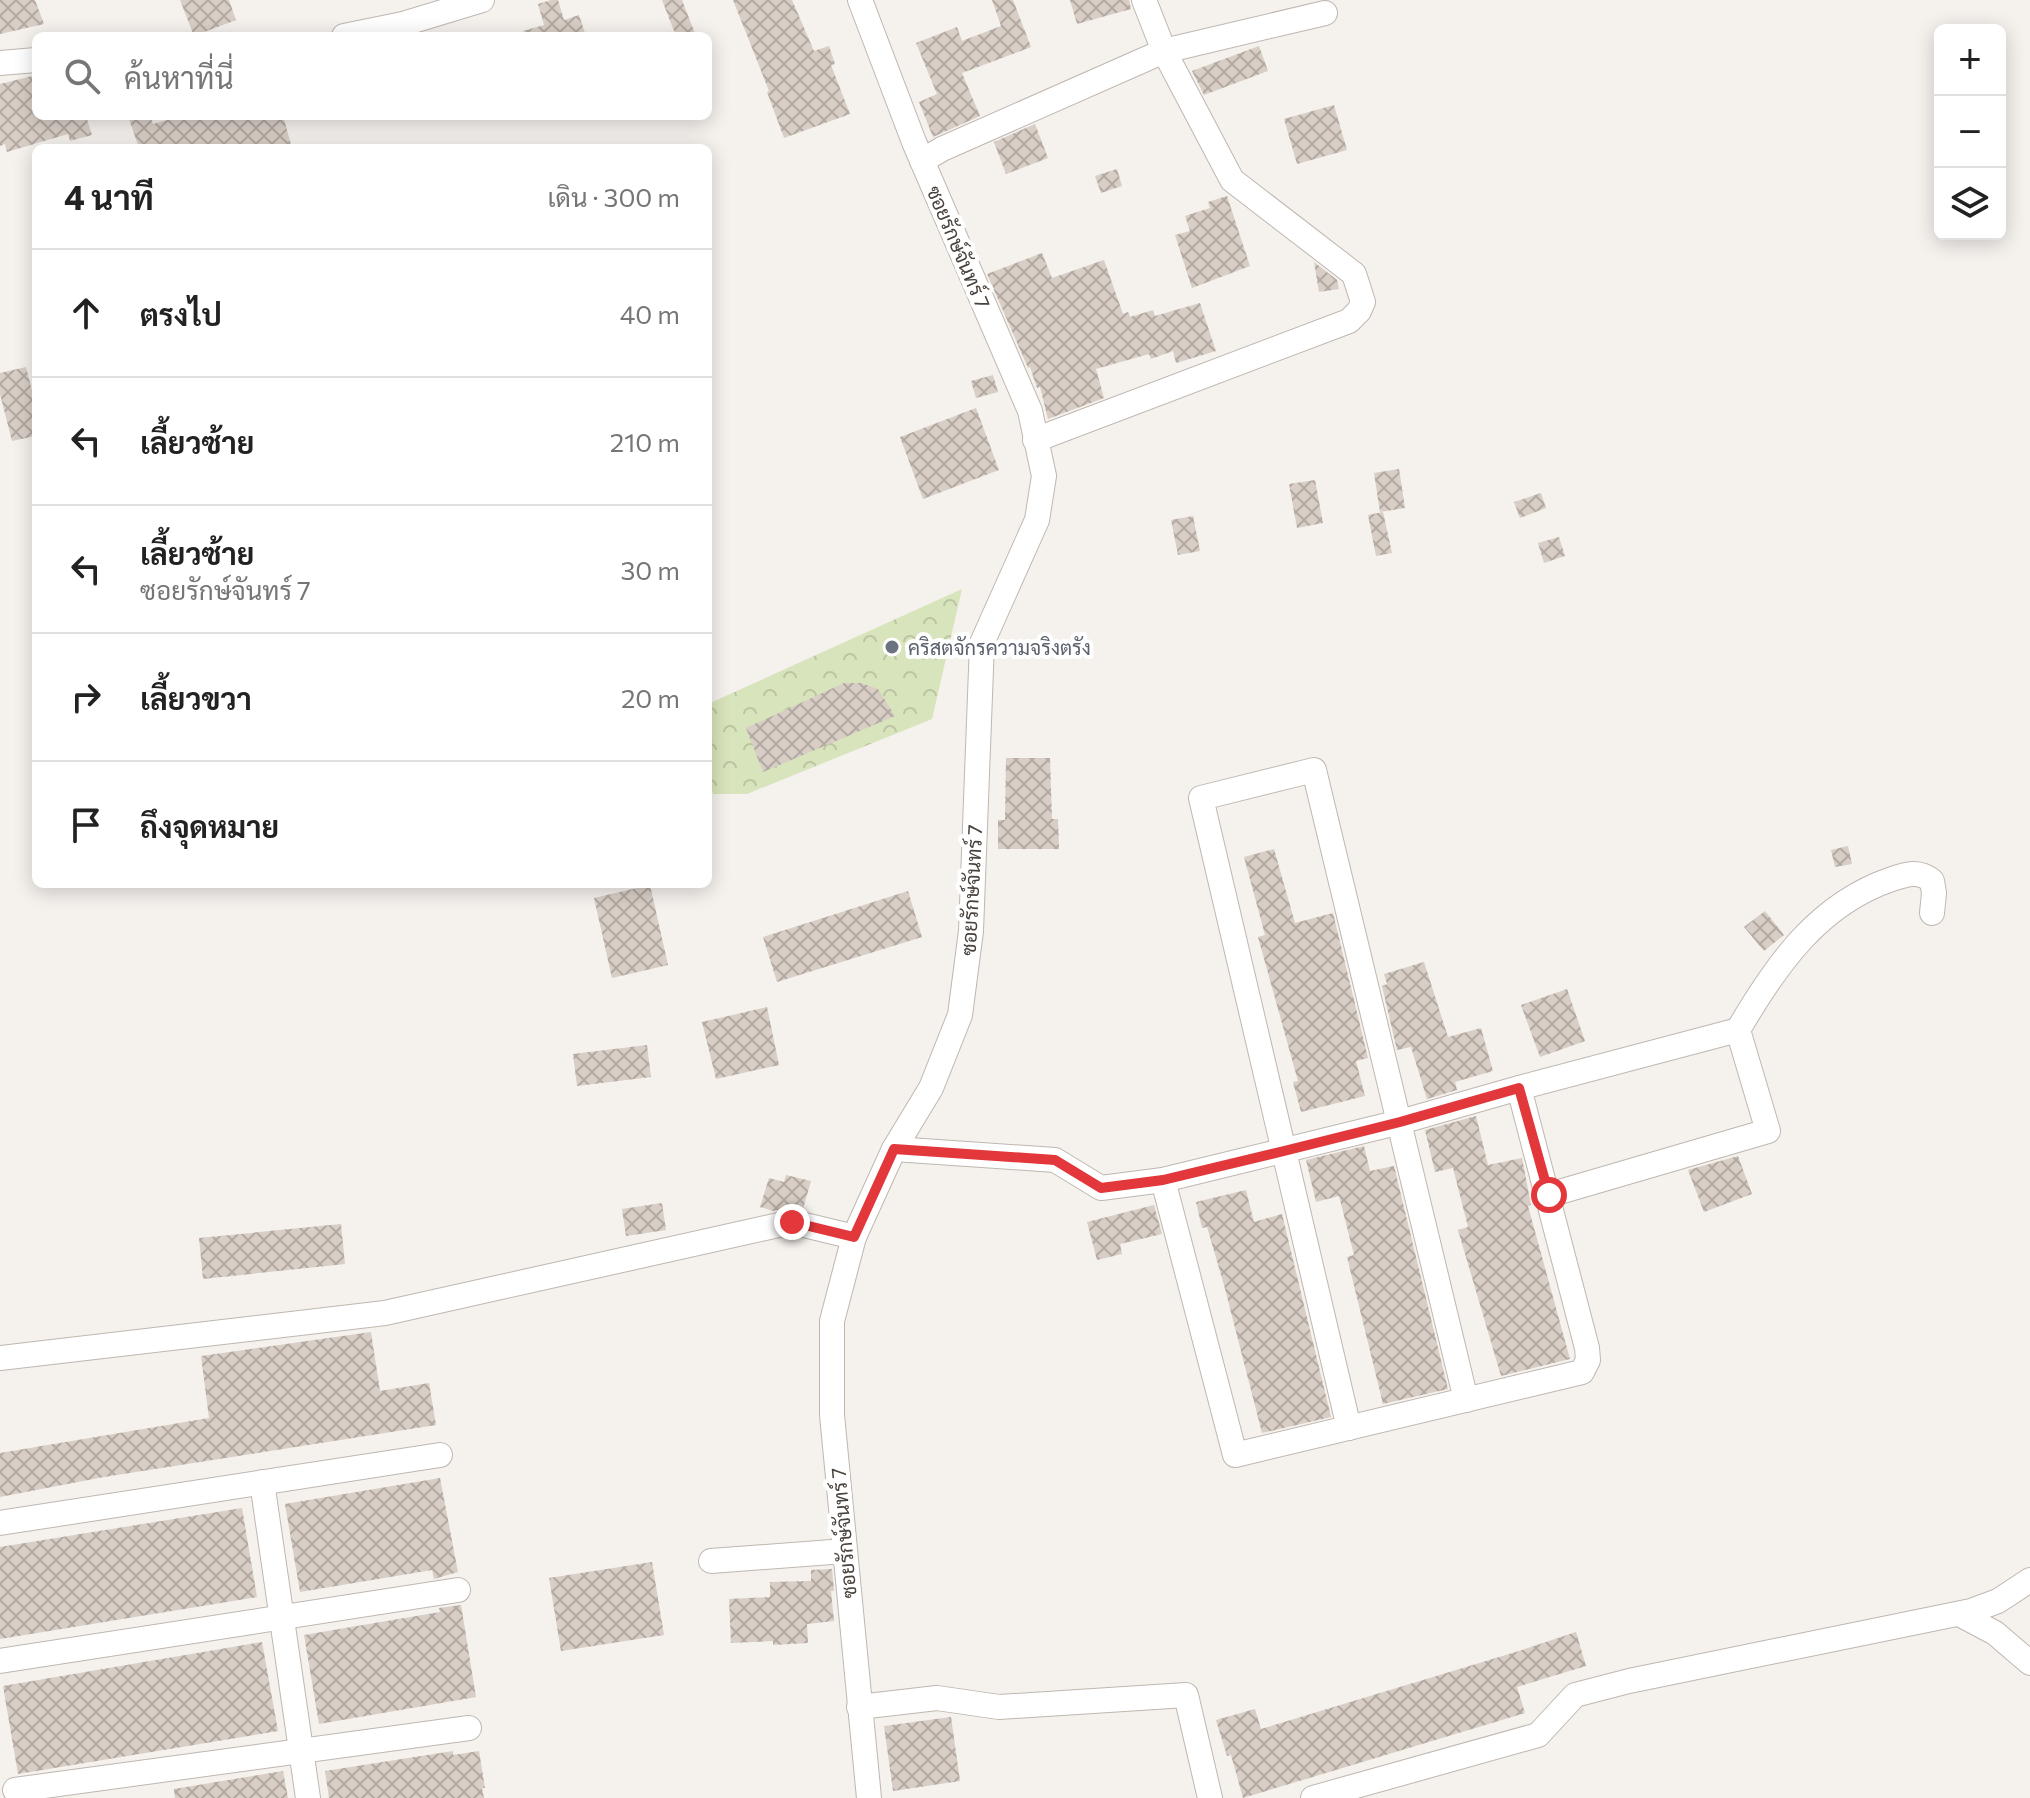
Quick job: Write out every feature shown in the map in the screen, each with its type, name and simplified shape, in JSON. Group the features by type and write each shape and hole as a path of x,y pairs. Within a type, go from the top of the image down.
{"street":[{"path":"364,32 403,24 444,5 482,0"},
{"name":"ซอยรักษ์จันทร์ 7","path":"860,0 922,161 1030,411 1044,476 1037,520 982,643 971,931 960,1015 931,1088 894,1149 854,1237 832,1321 832,1415 869,1798"},
{"path":"1035,440 1349,321 1363,302 1354,274 1232,180 1164,51 1144,0"},
{"path":"922,161 942,149 1164,51 1325,13"},
{"path":"0,63 32,60"},
{"path":"1349,1428 1201,798 1314,770 1466,1400"},
{"path":"894,1149 1055,1160 1101,1188 1163,1180 1400,1122 1738,1030 1768,980 1799,940 1837,906 1871,886 1918,873 1932,881 1932,913"},
{"path":"1549,1195 1768,1131 1738,1030"},
{"path":"1163,1180 1235,1455 1582,1372 1588,1360 1549,1195 1519,1088"},
{"path":"0,1358 385,1313 792,1222 854,1237"},
{"path":"0,1523 440,1455"},
{"path":"262,1482 308,1798"},
{"path":"711,1561 845,1551"},
{"path":"1313,1798 1538,1735 1575,1695 1629,1681 1959,1614 1998,1601 2030,1580"},
{"path":"0,1661 458,1590"},
{"path":"1959,1614 1995,1633 2030,1663"},
{"path":"859,1707 937,1698 999,1707 1186,1695 1210,1798"},
{"path":"15,1790 469,1728"}],"green space":[{"name":"คริสตจักรความจริงตรัง","path":"962,589 932,719 747,794 713,794 712,702"}],"building":[{"path":"0,0 35,0 44,24 0,34"},
{"path":"180,0 229,0 236,20 204,32 192,32"},
{"path":"558,0 564,20 579,15 585,32 523,32 544,25 538,4"},
{"path":"662,0 682,0 694,32 674,32"},
{"path":"733,0 792,0 814,51 829,46 835,64 831,65 850,114 784,138"},
{"path":"992,0 1013,0 1031,47 962,73 980,116 933,137 919,102 937,94 916,43 957,27 962,41 1001,26"},
{"path":"1070,0 1129,0 1131,9 1077,24"},
{"path":"1259,46 1268,71 1204,95 1192,71"},
{"path":"32,76 32,120 87,120 92,135 70,141 68,134 7,152 5,144 0,146 0,84"},
{"path":"1334,105 1347,150 1297,164 1284,119"},
{"path":"129,120 152,120 153,124 167,120 284,120 291,144 138,144"},
{"path":"1035,124 1048,158 1006,174 994,142"},
{"path":"1117,169 1122,186 1101,193 1095,176"},
{"path":"1227,196 1250,266 1192,288 1175,235 1190,231 1185,216 1210,208 1208,202"},
{"path":"1042,253 1052,278 1104,260 1123,314 1128,312 1130,317 1153,310 1155,316 1200,303 1216,351 1176,363 1173,351 1151,359 1149,354 1096,369 1104,398 1048,419 1040,387 1037,388 987,274"},
{"path":"1314,262 1337,280 1339,289 1319,292"},
{"path":"26,367 32,390 32,437 12,441 0,394 0,373"},
{"path":"993,375 998,392 976,398 971,381"},
{"path":"976,408 999,470 923,499 900,437"},
{"path":"1399,469 1405,508 1380,512 1374,473"},
{"path":"1315,480 1323,523 1297,528 1289,484"},
{"path":"1541,493 1546,508 1520,518 1514,502"},
{"path":"1383,512 1392,553 1376,556 1368,515"},
{"path":"1193,516 1200,551 1178,555 1171,520"},
{"path":"1559,537 1565,556 1544,563 1538,543"},
{"path":"844,683 861,683 878,689 895,716 763,772 746,728"},
{"path":"1006,758 1050,758 1052,819 1058,819 1059,849 998,849 998,820 1005,820"},
{"path":"1848,846 1852,864 1835,867 1831,850"},
{"path":"1274,849 1295,923 1333,913 1368,1058 1356,1061 1365,1096 1301,1112 1293,1082 1298,1081 1258,937 1265,935 1244,857"},
{"path":"651,888 668,965 612,978 594,898"},
{"path":"908,891 922,937 777,982 763,937"},
{"path":"1765,911 1784,935 1764,951 1744,927"},
{"path":"1424,962 1448,1037 1481,1028 1493,1071 1455,1082 1457,1090 1427,1099 1411,1047 1397,1050 1382,986 1387,984 1384,974"},
{"path":"1567,989 1585,1041 1540,1057 1521,1005"},
{"path":"767,1007 779,1065 716,1079 702,1022"},
{"path":"647,1045 651,1077 577,1086 573,1054"},
{"path":"1476,1116 1488,1165 1522,1158 1531,1205 1528,1206 1570,1359 1501,1376 1458,1230 1468,1227 1453,1168 1435,1172 1425,1130"},
{"path":"1364,1146 1370,1171 1394,1166 1448,1389 1383,1404 1347,1257 1354,1255 1339,1196 1316,1202 1306,1160"},
{"path":"1738,1156 1752,1194 1704,1212 1688,1170"},
{"path":"786,1175 811,1181 803,1209 789,1207 773,1211 760,1207 769,1178 784,1182"},
{"path":"1246,1190 1254,1222 1282,1214 1331,1417 1262,1433 1224,1285 1207,1227 1202,1228 1196,1202"},
{"path":"662,1203 666,1230 626,1236 622,1209"},
{"path":"1154,1205 1162,1234 1120,1244 1122,1254 1097,1260 1087,1222"},
{"path":"341,1224 345,1264 203,1279 199,1238"},
{"path":"371,1332 380,1391 429,1383 436,1425 104,1477 0,1497 0,1453 209,1418 201,1356"},
{"path":"440,1478 458,1572 434,1579 432,1570 300,1592 285,1504"},
{"path":"242,1508 257,1597 0,1639 0,1547"},
{"path":"652,1562 664,1635 561,1651 549,1578"},
{"path":"832,1569 834,1621 807,1624 808,1643 731,1643 729,1599 770,1597 770,1582 811,1581 811,1570"},
{"path":"461,1605 476,1697 319,1724 304,1635 440,1612 439,1608"},
{"path":"1576,1632 1586,1666 1517,1687 1525,1713 1243,1798 1231,1755 1227,1756 1216,1720 1255,1709 1261,1729"},
{"path":"262,1642 278,1731 18,1774 3,1686"},
{"path":"951,1717 960,1781 893,1791 884,1726"},
{"path":"453,1751 453,1755 479,1751 484,1798 329,1798 325,1771"},
{"path":"283,1771 288,1798 175,1798 174,1789"}],"place":[{"name":"คริสตจักรความจริงตรัง","path":"892,647"}],"route":[{"path":"792,1222 854,1237 894,1149 1055,1160 1101,1188 1163,1180 1400,1122 1519,1088 1549,1195"}]}
